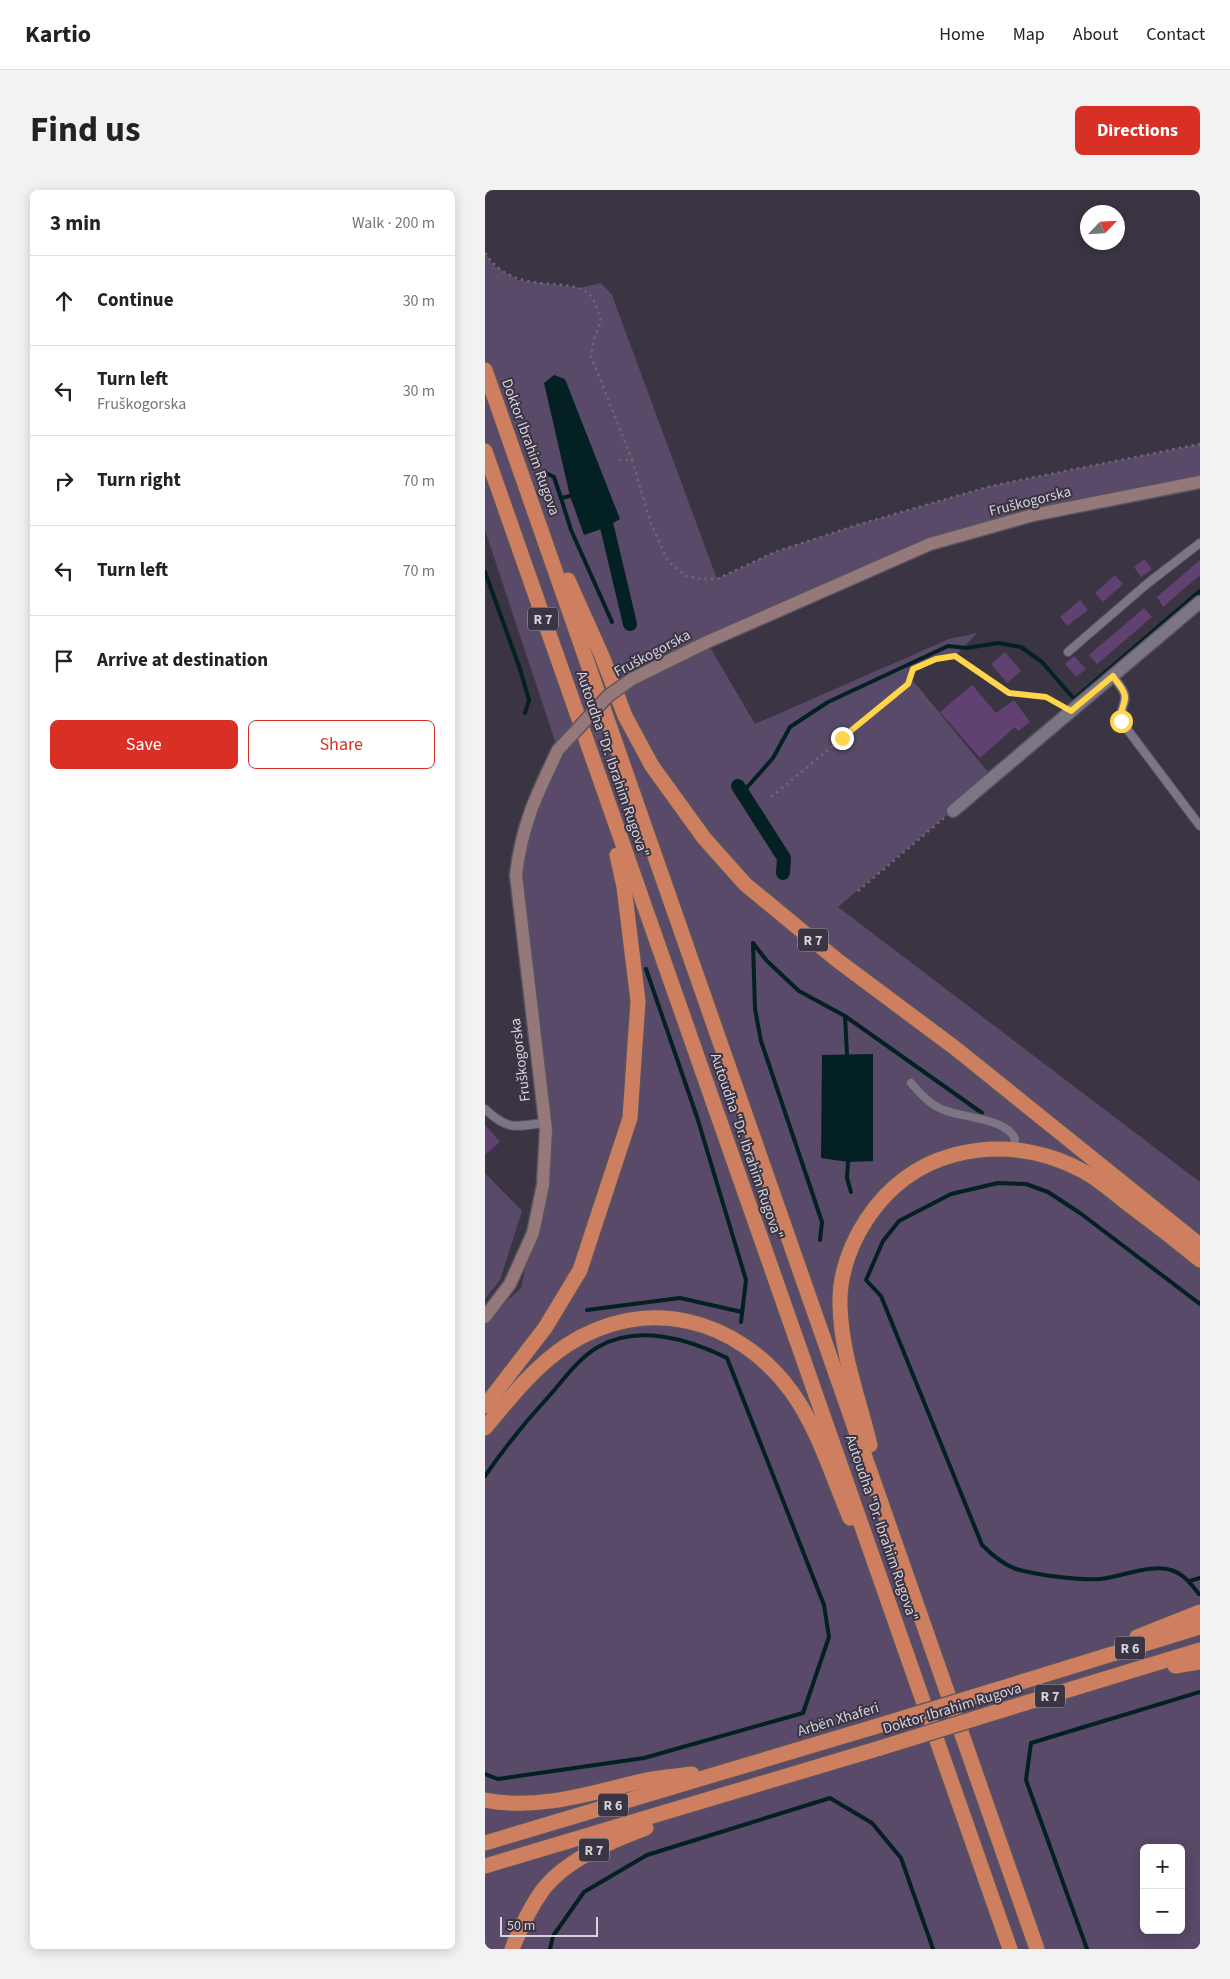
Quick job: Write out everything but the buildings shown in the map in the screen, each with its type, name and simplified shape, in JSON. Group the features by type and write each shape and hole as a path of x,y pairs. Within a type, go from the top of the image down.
{"highway":[{"name":"Doktor Ibrahim Rugova","path":"485,370 544,536"},
{"name":"Autoudha \"Dr. Ibrahim Rugova\"","path":"485,451 976,1853"},
{"name":"R 7","path":"544,536 576,596 625,716 652,766 704,838 745,884 837,960 955,1048 1200,1245"},
{"path":"544,536 1037,1949"},
{"path":"485,1406 545,1328 580,1270 630,1118 638,1001 625,887 602,788"},
{"path":"894,1541 845,1355 840,1304 845,1267 858,1233 876,1206 896,1185 918,1169 942,1158 967,1152 990,1148 1035,1152 1083,1171 1200,1260"},
{"path":"485,1428 544,1362 568,1344 615,1323 644,1318 687,1321 719,1331 740,1342 760,1356 777,1373 792,1393 810,1423 905,1648"},
{"path":"1060,1670 1200,1612"},
{"name":"Arbën Xhaferi","path":"485,1843 740,1768 1200,1627"},
{"name":"Doktor Ibrahim Rugova","path":"715,1798 1200,1650"},
{"path":"1105,1679 1200,1662"},
{"path":"485,1800 499,1802 542,1802 649,1780 740,1768"},
{"name":"R 7","path":"512,1949 525,1918 543,1889 573,1863 603,1845 715,1798"},
{"name":"R 6","path":"485,1866 715,1798"},
{"path":"1004,1852 1047,1949"},
{"name":"R 7","path":"976,1853 1003,1949"},
{"path":"976,1853 1010,1949"}],"street":[{"name":"Fruškogorska","path":"485,1317 510,1284 533,1234 543,1185 546,1130 543,1123 516,875 520,841 529,810 558,750 608,696 632,679 692,648 930,544 1033,515 1200,482"},
{"path":"953,811 1200,602"}],"lane":[{"path":"1068,652 1156,577 1200,543"},
{"path":"1113,676 1124,693 1125,699 1119,714 1121,721 1200,826"},
{"path":"911,1082 928,1101 943,1110 998,1124 1009,1129 1015,1139 1014,1149"},
{"path":"485,1109 499,1122 517,1127 543,1123"}],"path":[{"path":"485,253 493,266 518,280 580,288 591,296 601,320 593,342 591,356 632,460 651,524 668,561 686,576 701,580 717,579 775,552 857,525 991,486 1200,444"},
{"path":"619,460 632,460"},
{"path":"771,797 908,684 913,669 936,659 955,656 1009,693 1046,697 1071,711"},
{"path":"858,891 953,811"}],"shaded area":[{"path":"485,253 493,265 518,280 580,288 601,283 612,295 717,579 775,552 857,525 991,486 1200,444 1200,482 930,544 707,642 755,724 949,639 977,633 955,656 936,659 913,669 910,677 992,777 838,907 1200,1182 1200,1949 485,1949 485,1321 521,1288 533,1233 548,1185 516,875 530,810 585,720 558,750 485,530"},
{"path":"554,375 565,379 620,519 607,527 584,535 570,496 544,383"},
{"path":"873,1054 873,1161 848,1162 821,1158 822,1055"},
{"path":"485,1173 522,1211 500,1280 485,1299"}],"waterway":[{"path":"544,472 554,477 561,498"},
{"path":"570,496 561,498 571,530 612,622"},
{"path":"607,527 630,624"},
{"path":"485,572 519,666 529,700 525,713"},
{"path":"742,793 773,758 790,727 828,702 948,646 967,648 998,643 1021,647 1042,662 1074,699 1200,591"},
{"path":"738,786 784,858 783,873"},
{"path":"753,943 755,1009 761,1041 822,1222 820,1240"},
{"path":"753,943 767,961 799,991 845,1016 847,1054"},
{"path":"646,969 697,1117 746,1280 741,1322"},
{"path":"845,1016 982,1113"},
{"path":"848,1162 847,1178 851,1192"},
{"path":"1199,1594 1183,1577 1176,1572 1164,1568 1148,1569 1107,1578 1087,1579 1035,1574 1011,1567 993,1556 982,1545 881,1296 866,1280 883,1241 899,1221 951,1194 998,1183 1026,1184 1048,1192 1080,1213 1200,1304"},
{"path":"587,1310 680,1298 742,1312"},
{"path":"485,1476 516,1434 566,1376 584,1357 598,1347 613,1340 646,1335 680,1340 727,1358 824,1605 829,1637 803,1713 644,1758 498,1779 485,1774"},
{"path":"1190,1581 1200,1578"},
{"path":"1087,1949 1026,1780 1031,1743 1200,1692"},
{"path":"550,1949 553,1936 584,1892 647,1855 830,1798 872,1823 901,1858 933,1949"}],"route":[{"path":"842,738 908,684 913,669 936,659 955,656 1009,693 1046,697 1071,711 1113,676 1124,693 1125,699 1119,714 1121,721"}]}
